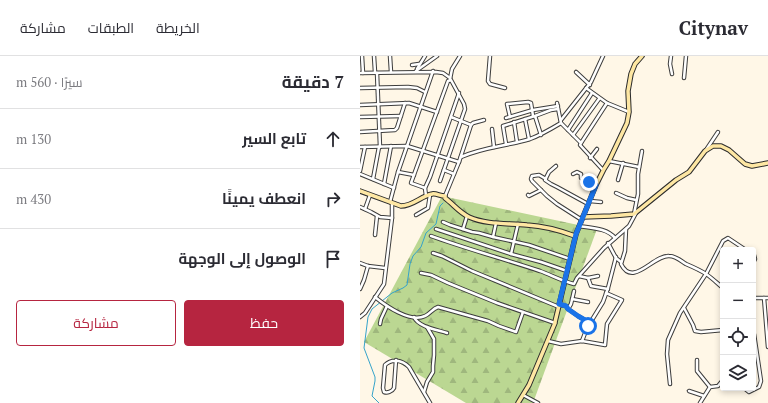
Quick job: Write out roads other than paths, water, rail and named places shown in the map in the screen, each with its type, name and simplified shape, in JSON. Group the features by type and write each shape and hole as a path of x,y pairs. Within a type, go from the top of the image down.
{"main road":[{"path":"518,403 548,341 555,323 575,236 596,185 628,120 628,91 631,74 635,64 642,56"},
{"path":"582,218 611,216 635,212 676,180 690,172 705,151 713,146 721,146 729,150 745,164 752,166 768,163"},
{"path":"360,191 401,206 406,206 434,194 445,196 445,198 462,213 480,221 539,226 575,236"}],"street":[{"path":"362,56 362,73 433,71 443,73 452,81 465,107 440,181"},
{"path":"373,179 380,147 378,88 374,56"},
{"path":"390,56 391,72"},
{"path":"416,71 425,56"},
{"path":"416,71 437,56"},
{"path":"425,188 411,183 450,79 452,69 460,56"},
{"path":"490,56 488,81 490,84 505,88"},
{"path":"461,157 494,146 517,142 541,135 561,122 586,88 590,85 603,56"},
{"path":"671,56 672,74"},
{"path":"684,78 686,56"},
{"path":"412,65 420,64"},
{"path":"360,316 365,312 384,284 392,218 391,203 394,188 420,106 433,71"},
{"path":"576,72 590,85"},
{"path":"360,88 413,87 425,92"},
{"path":"586,88 607,103 629,112"},
{"path":"416,215 428,208 428,196 425,188 438,156 459,93"},
{"path":"568,130 592,93"},
{"path":"573,135 599,98"},
{"path":"510,117 507,104 528,102 531,104 541,135"},
{"path":"360,132 395,130 405,103"},
{"path":"360,105 410,103 437,112"},
{"path":"581,143 607,103"},
{"path":"558,106 561,122 581,143 580,145 590,158 602,169 604,169"},
{"path":"506,118 558,106"},
{"path":"506,144 503,126 558,106"},
{"path":"360,117 401,116"},
{"path":"451,117 471,125"},
{"path":"525,119 529,139"},
{"path":"445,196 461,157 472,123 484,120"},
{"path":"514,122 517,142"},
{"path":"492,129 494,146"},
{"path":"705,151 718,132"},
{"path":"384,184 391,146"},
{"path":"360,147 407,146 459,162"},
{"path":"365,147 360,172 394,188"},
{"path":"590,158 597,149"},
{"path":"431,236 574,284 577,278 608,244 632,222 638,194 638,174 642,151"},
{"path":"609,161 639,167"},
{"path":"618,180 622,163"},
{"path":"546,179 549,172 556,166"},
{"path":"444,170 454,174"},
{"path":"398,172 414,175"},
{"path":"573,174 578,172 581,178 596,185"},
{"path":"582,218 557,204 532,181 532,176 539,175 546,179 545,180 550,184 588,203 601,202"},
{"path":"528,195 533,195 541,190"},
{"path":"616,193 636,200"},
{"path":"365,209 370,195"},
{"path":"360,207 377,216 392,218"},
{"path":"375,235 377,216"},
{"path":"463,229 467,216"},
{"path":"443,222 493,238 536,247 570,259"},
{"path":"493,238 496,223"},
{"path":"511,254 518,224"},
{"path":"579,226 605,230 611,233 615,238"},
{"path":"436,229 567,271"},
{"path":"621,262 625,251 626,229"},
{"path":"670,384 667,354 668,340 684,308 706,274 723,241 728,238 742,247"},
{"path":"608,244 621,262 623,268 631,273 636,272 663,257 669,256 676,258 706,274 720,286"},
{"path":"433,253 472,271 559,306 566,306 583,320 590,323"},
{"path":"582,341 586,330 602,305 608,289 616,257"},
{"path":"360,263 368,266 385,268"},
{"path":"360,288 368,266"},
{"path":"421,273 431,275 497,303 555,323"},
{"path":"579,276 588,278 598,276"},
{"path":"588,278 592,286 608,289"},
{"path":"568,309 574,291"},
{"path":"548,341 561,344 582,341 605,345 607,324 622,300 606,293"},
{"path":"375,297 401,314 414,317 425,316 438,307 488,321 516,332 523,312"},
{"path":"756,298 768,298"},
{"path":"764,298 768,347"},
{"path":"572,299 588,302"},
{"path":"380,324 387,306"},
{"path":"684,308 695,331 720,330"},
{"path":"414,317 419,324 447,333"},
{"path":"424,393 427,382 433,372 434,339 428,327"},
{"path":"756,347 761,381 759,387 756,388"},
{"path":"396,360 394,388 391,392 384,392 385,365 388,362 396,360 407,365 430,403"},
{"path":"696,360 697,371 710,387"},
{"path":"700,403 710,387 718,386 720,384"},
{"path":"689,391 704,396"},
{"path":"523,395 538,403"}],"waterway":[{"path":"379,403 372,396 375,377 364,348 368,317 372,309 392,293 407,285 410,264 413,256 421,247 426,233 436,224 440,206 443,203"}]}
